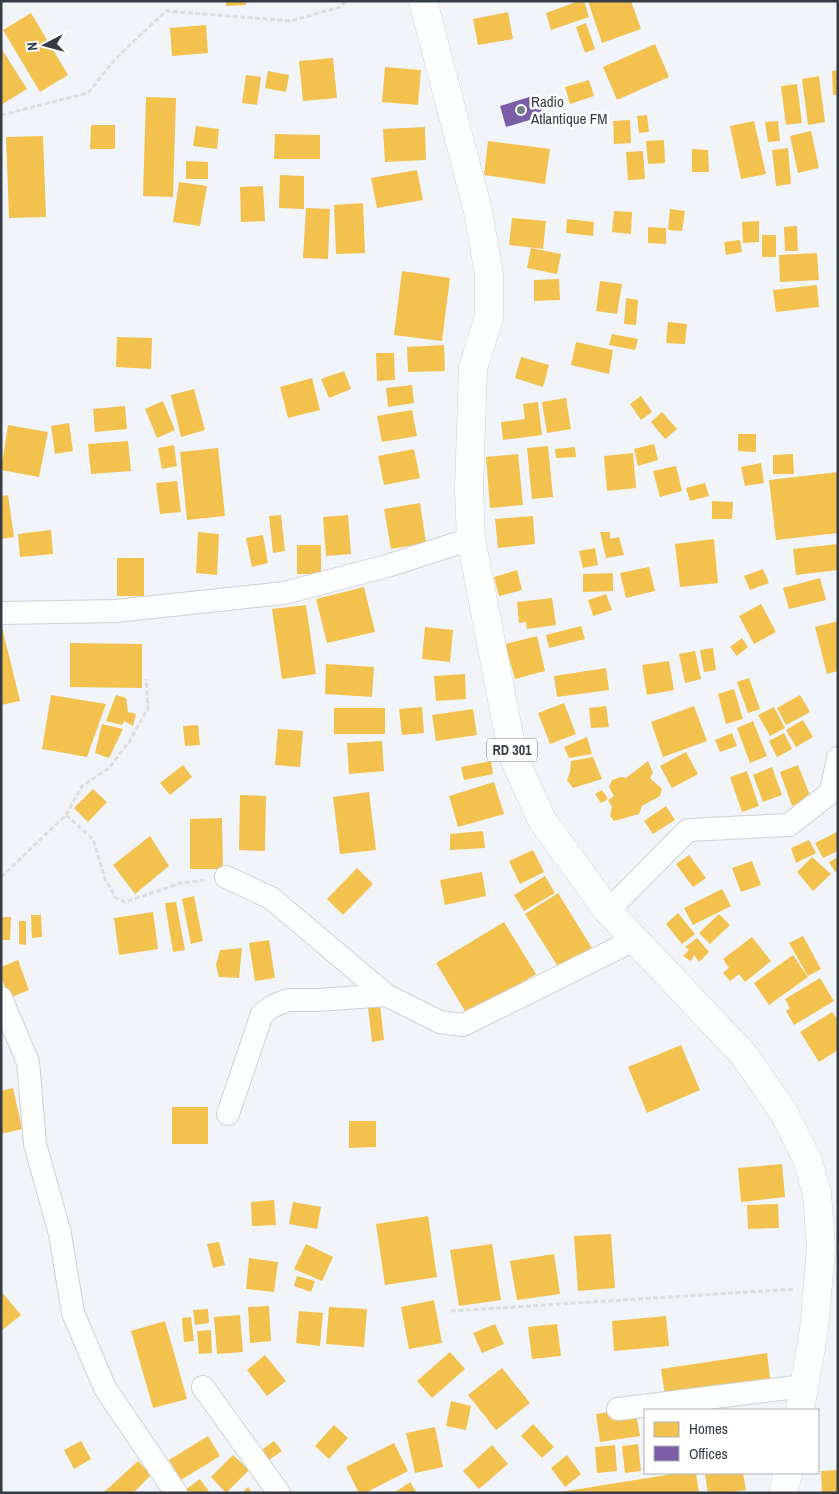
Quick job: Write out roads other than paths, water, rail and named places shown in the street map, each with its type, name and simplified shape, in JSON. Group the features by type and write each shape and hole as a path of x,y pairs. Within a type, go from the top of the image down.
{"main road":[{"name":"RD 301","path":"423,1 478,211 489,274 489,317 473,368 469,489 471,539 513,756 542,820 608,911 743,1054 783,1111 808,1159 816,1193 821,1248 814,1330 802,1398"},
{"path":"783,1493 788,1474"}],"street":[{"path":"1,613 116,611 284,593 387,566 471,539"},
{"path":"608,911 688,830 788,825 831,792 838,758"},
{"path":"226,877 271,898 386,995 440,1022 463,1025 634,940"},
{"path":"228,1114 262,1014 273,1006 288,1000 319,1000 386,995"},
{"path":"1,998 28,1062 35,1144 60,1234 73,1313 105,1388 176,1493"},
{"path":"203,1387 279,1493"},
{"path":"618,1409 802,1398"}],"place":[{"name":"Radio Atlantique FM","path":"521,110"}]}
